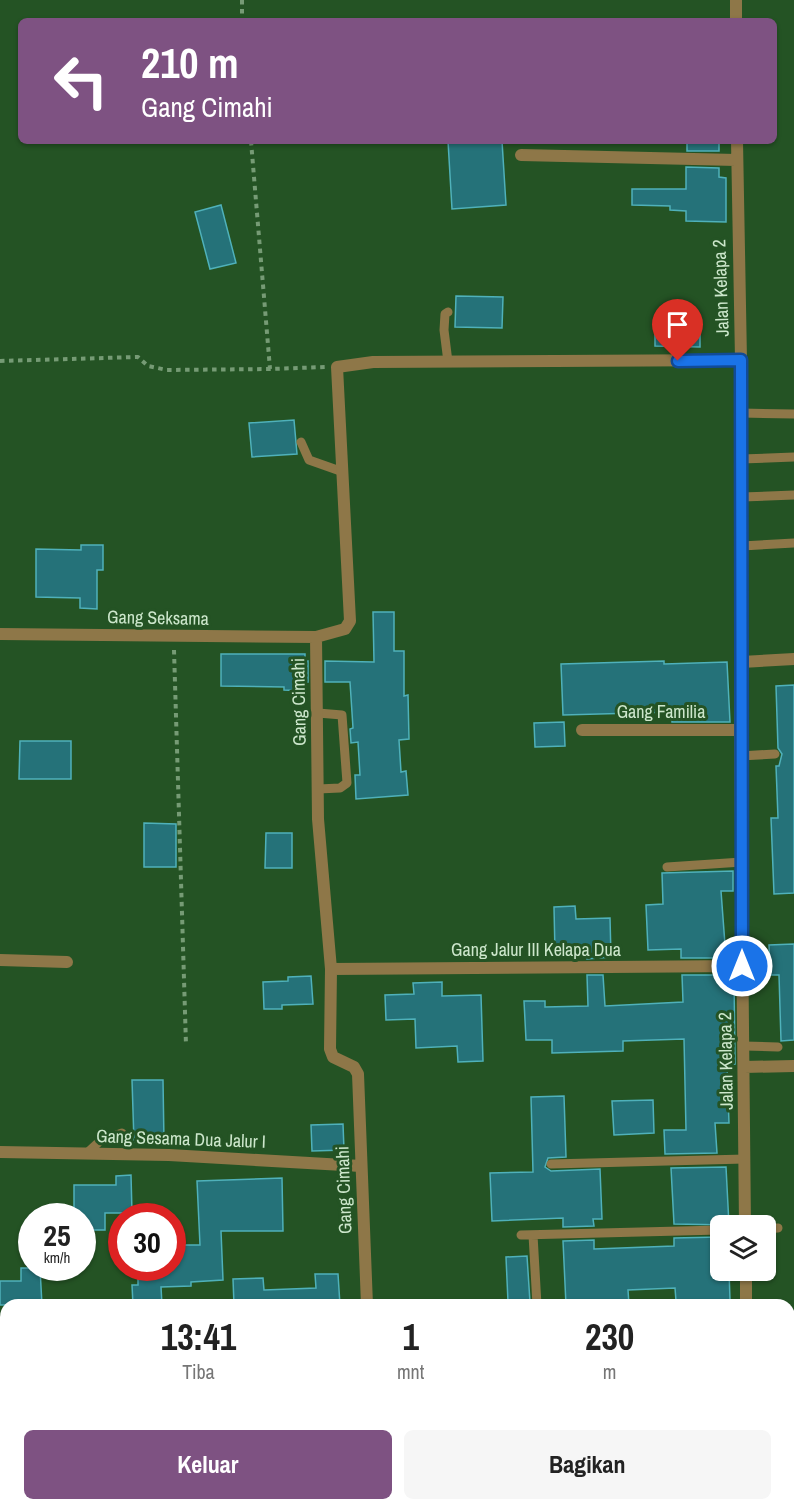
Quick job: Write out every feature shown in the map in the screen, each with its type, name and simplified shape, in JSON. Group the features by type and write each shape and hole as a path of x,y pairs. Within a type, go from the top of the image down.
{"street":[{"path":"736,0 736,18"},
{"name":"Jalan Kelapa 2","path":"737,144 741,360 740,756 745,1215"},
{"path":"521,155 736,160"},
{"path":"337,367 373,362 741,360"},
{"name":"Gang Cimahi","path":"337,367 350,621 345,629 316,637 318,789 330,969 330,1049 339,1062 354,1067 358,1074 367,1299"},
{"name":"Gang Seksama","path":"0,634 316,637"},
{"path":"742,662 794,659"},
{"name":"Gang Familia","path":"582,730 740,730"},
{"path":"0,960 67,962"},
{"name":"Gang Jalur III Kelapa Dua","path":"330,969 742,966"},
{"path":"744,1067 794,1065"},
{"name":"Gang Sesama Dua Jalur I","path":"0,1152 87,1153 361,1166"},
{"path":"746,1281 746,1299"}],"lane":[{"path":"448,312 445,314 444,330 448,362"},
{"path":"741,413 794,414"},
{"path":"301,442 309,460 344,472"},
{"path":"741,459 794,457"},
{"path":"742,497 794,495"},
{"path":"742,546 794,543"},
{"path":"318,713 342,715 347,783 340,788 318,789"},
{"path":"740,756 775,754"},
{"path":"667,867 742,862"},
{"path":"744,1047 778,1047"},
{"path":"87,1153 100,1141 122,1133"},
{"path":"551,1164 745,1159"},
{"path":"521,1235 710,1230"},
{"path":"533,1234 537,1299"}],"path":[{"path":"242,0 242,18"},
{"path":"251,144 270,369"},
{"path":"0,361 138,357 148,366 167,370 337,367"},
{"path":"174,637 177,809 186,1046"}],"building":[{"path":"448,144 502,144 506,205 452,209"},
{"path":"687,144 719,144 719,151 687,151"},
{"path":"686,167 719,168 719,177 726,178 726,222 686,221 686,211 670,210 670,206 632,205 632,189 686,189"},
{"path":"221,205 236,263 210,269 195,212"},
{"path":"456,296 503,297 502,328 455,327"},
{"path":"655,326 700,327 700,347 655,346"},
{"path":"294,420 297,454 252,457 249,423"},
{"path":"81,545 103,545 103,570 97,570 97,609 80,608 80,598 36,597 36,549 81,550"},
{"path":"373,612 394,612 394,651 404,651 404,696 408,695 409,739 399,740 401,772 406,771 408,795 356,799 355,775 360,775 358,742 351,743 350,729 353,728 350,682 325,682 325,661 374,662"},
{"path":"221,654 305,654 305,661 308,661 308,682 305,682 305,691 284,690 284,687 221,686"},
{"path":"664,661 664,664 727,662 730,722 672,722 672,712 563,715 561,664"},
{"path":"794,685 794,893 774,894 771,818 778,818 776,766 779,766 782,754 778,748 776,686"},
{"path":"564,722 565,746 535,747 534,723"},
{"path":"20,741 71,741 71,779 19,779"},
{"path":"144,823 176,824 176,867 144,867"},
{"path":"266,833 292,833 292,868 265,868"},
{"path":"733,871 733,891 721,891 726,958 681,958 681,949 648,950 646,905 663,904 662,873"},
{"path":"575,906 576,919 610,918 611,957 587,959 587,952 555,953 554,907"},
{"path":"794,944 794,1040 781,1041 779,975 770,975 769,945"},
{"path":"587,975 603,975 605,1006 683,1002 682,975 734,975 735,1064 727,1065 729,1123 715,1123 717,1153 665,1154 664,1130 686,1130 684,1039 623,1041 623,1051 552,1053 552,1040 526,1040 524,1001 545,1001 545,1007 588,1006"},
{"path":"311,976 313,1004 282,1005 282,1009 264,1009 263,982 288,981 288,977"},
{"path":"442,982 442,996 481,995 483,1061 458,1062 457,1046 416,1048 415,1019 386,1020 385,995 414,994 413,983"},
{"path":"132,1080 163,1080 164,1142 134,1142"},
{"path":"564,1096 566,1157 548,1158 545,1167 551,1171 600,1169 602,1219 593,1219 594,1226 563,1227 563,1218 492,1221 490,1173 533,1172 531,1097"},
{"path":"653,1100 654,1133 614,1135 612,1101"},
{"path":"343,1124 344,1150 312,1151 311,1125"},
{"path":"726,1167 728,1215 710,1215 710,1225 674,1224 671,1168"},
{"path":"131,1175 132,1203 108,1203 108,1213 105,1213 105,1230 96,1230 96,1203 74,1203 74,1185 116,1185 116,1176"},
{"path":"282,1178 283,1231 221,1231 223,1280 191,1282 191,1286 161,1287 162,1299 133,1299 132,1285 138,1285 138,1281 186,1281 186,1245 200,1245 197,1181"},
{"path":"710,1237 710,1281 729,1281 730,1299 676,1299 675,1288 628,1290 629,1299 566,1299 563,1241 594,1240 594,1249 674,1246 674,1238"},
{"path":"527,1256 530,1299 508,1299 506,1257"},
{"path":"315,1274 338,1274 340,1299 234,1299 233,1279 263,1278 264,1290 316,1288"},
{"path":"0,1281 41,1281 42,1299 0,1299"}],"route":[{"path":"678,361 741,360 742,966"}]}
